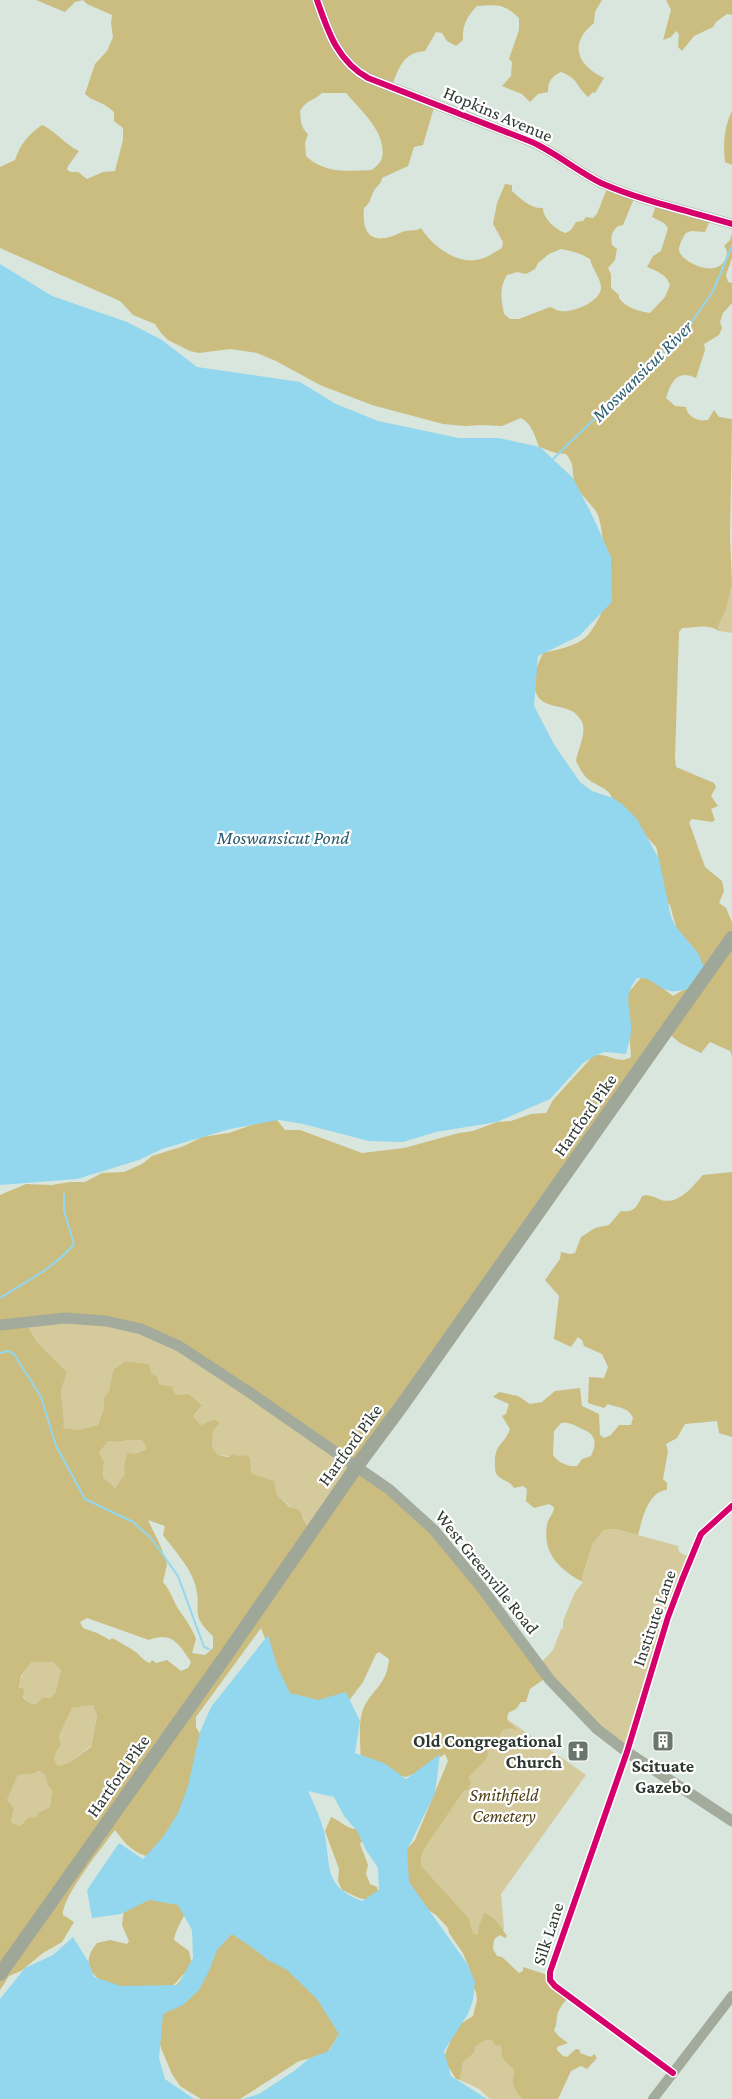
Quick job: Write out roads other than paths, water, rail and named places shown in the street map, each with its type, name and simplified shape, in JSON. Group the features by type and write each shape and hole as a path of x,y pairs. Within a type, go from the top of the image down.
{"highway":[{"name":"Hartford Pike","path":"0,1974 227,1654 357,1466 408,1397 732,938"}],"main road":[{"name":"West Greenville Road","path":"0,1325 65,1318 106,1321 141,1329 179,1346 357,1466 390,1490 434,1530 481,1587 539,1665 568,1700 597,1729 627,1752 732,1821"}],"street":[{"name":"Hopkins Avenue","path":"317,0 333,42 346,62 368,78 532,142 602,183 631,194 732,224"},
{"name":"Institute Lane","path":"627,1752 668,1617 697,1542 701,1534 711,1523 732,1506"},
{"name":"Silk Lane","path":"627,1752 550,1976 555,1986 672,2073"},
{"path":"653,2099 732,1996"}],"water":[{"name":"Moswansicut Pond","path":"0,264 52,296 127,322 162,340 197,367 300,382 336,404 378,421 459,438 499,438 540,447 573,478 611,557 612,602 579,636 538,656 534,706 555,746 580,782 592,791 613,798 637,819 659,859 671,917 676,927 698,953 704,967 688,989 678,991 670,991 650,980 637,978 632,985 628,998 631,1031 626,1054 604,1052 593,1057 583,1063 550,1099 497,1122 436,1132 403,1142 369,1141 303,1124 279,1120 230,1129 162,1149 139,1160 77,1179 0,1185"},
{"path":"268,1635 277,1666 290,1693 318,1700 346,1692 360,1721 355,1753 384,1763 406,1779 440,1754 435,1793 407,1850 409,1882 468,1965 475,1982 473,2000 468,2014 444,2051 451,2076 487,2099 242,2099 259,2094 310,2058 329,2051 339,2034 317,1999 287,1970 268,1960 232,1934 217,1950 199,1990 183,2005 163,2014 159,2058 165,2079 194,2099 0,2099 0,1999 25,1968 53,1955 73,1937 89,1963 94,1977 121,1986 178,1985 193,1958 192,1930 178,1905 149,1900 121,1914 92,1918 87,1890 119,1843 143,1859 163,1837 178,1813 188,1786 200,1732 211,1707","holes":["308,1791 334,1797 344,1816 357,1831 366,1850 378,1868 379,1890 362,1901 340,1888 331,1873 324,1831"]}],"waterway":[{"name":"Moswansicut River","path":"553,459 687,329 713,291 732,246"},
{"name":"Moswansicut River","path":"0,1298 48,1268 74,1244 64,1211 64,1194"},
{"name":"Moswansicut River","path":"0,1353 8,1351 14,1354 41,1397 56,1446 85,1499 133,1522 151,1538 178,1576 204,1647 209,1649"}],"place":[{"name":"Scituate Gazebo","path":"663,1741"},
{"name":"Old Congregational Church","path":"578,1751"}],"park label":[{"name":"Smithfield Cemetery","path":"504,1805"}]}
